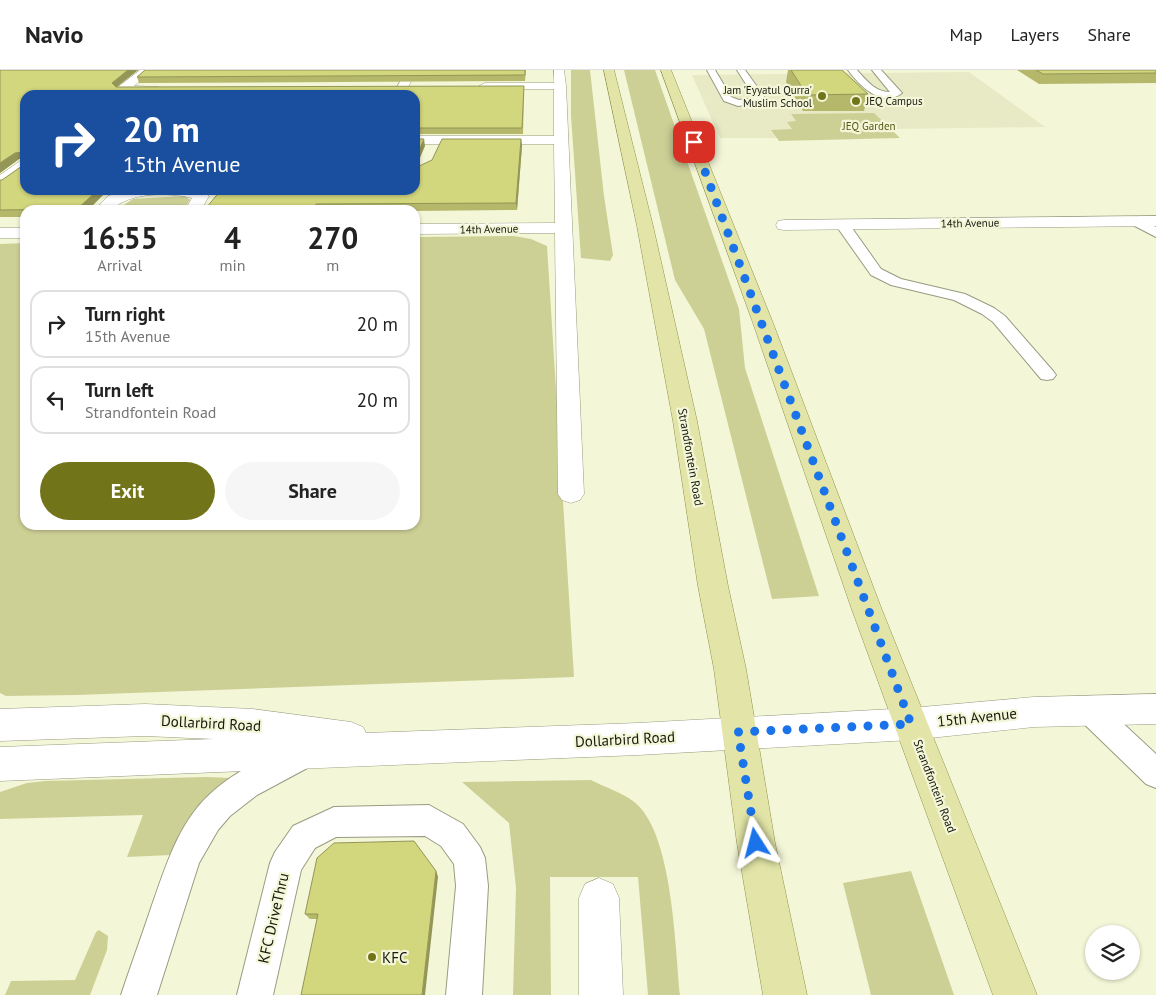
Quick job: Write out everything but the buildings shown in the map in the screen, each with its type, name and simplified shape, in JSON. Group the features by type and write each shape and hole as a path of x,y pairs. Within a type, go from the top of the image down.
{"main road":[{"name":"Strandfontein Road","path":"609,70 645,226 685,421 730,668 756,843 785,995"},
{"name":"Strandfontein Road","path":"666,70 763,323 867,610 1015,995"}],"street":[{"path":"121,90 147,70"},
{"path":"403,87 412,70"},
{"path":"472,86 560,78 560,140 571,494"},
{"path":"153,90 171,89"},
{"path":"420,140 560,140"},
{"path":"430,154 437,140"},
{"path":"0,182 20,168"},
{"path":"107,205 114,199 126,195"},
{"name":"14th Avenue","path":"784,225 1156,220"},
{"name":"14th Avenue","path":"420,229 563,228"},
{"path":"0,233 20,233"},
{"name":"15th Avenue","path":"738,732 911,724 1034,712 1156,709"},
{"name":"Dollarbird Road","path":"0,725 145,720 253,724 422,747"},
{"name":"Dollarbird Road","path":"0,764 629,740 738,732"},
{"path":"599,898 602,995"}],"lane":[{"path":"711,70 727,99 738,103 756,102 760,98 740,70"},
{"path":"852,70 874,93 897,93 876,70"},
{"path":"1136,221 1156,234"},
{"path":"842,224 876,272 896,282 959,296 988,311 999,320 1047,376"},
{"path":"1088,710 1156,774"},
{"path":"139,995 185,857 195,835 209,815 243,785 308,752"},
{"name":"KFC DriveThru","path":"255,995 286,863 304,837 334,822 429,820 452,835 468,858 472,886 464,995"}],"shaded area":[{"name":"JEQ Campus","path":"969,72 1045,127 891,129 900,138 720,138 692,75"}],"green space":[{"path":"571,70 590,70 604,196 613,255 610,261 581,258 571,116"},
{"path":"624,70 655,70 739,309 745,368 819,596 772,599 704,329 675,280"},
{"name":"JEQ Garden","path":"874,113 900,138 779,141 771,130 792,129 787,122 796,121 791,114"},
{"path":"185,196 190,200 186,205 124,205 133,199"},
{"path":"514,236 531,239 547,246 574,677 77,695 6,696 0,693 0,244 20,243 20,530 420,530 420,237"},
{"path":"207,777 231,778 204,804 189,822 171,855 127,857 143,815 0,819 0,792 27,783"},
{"path":"591,780 633,801 646,816 657,837 670,891 680,995 648,995 638,877 550,877 551,995 513,995 516,888 509,823 462,782"},
{"path":"911,871 954,995 871,995 843,883"},
{"path":"99,930 108,936 107,950 90,995 5,995 11,981 75,980 96,932"}],"place":[{"name":"Jam 'Eyyatul Qurra' Muslim School","path":"822,96"},
{"name":"JEQ Campus","path":"856,101"},
{"name":"KFC","path":"372,957"}],"route":[{"path":"694,142 911,724 738,732 756,843"}]}
